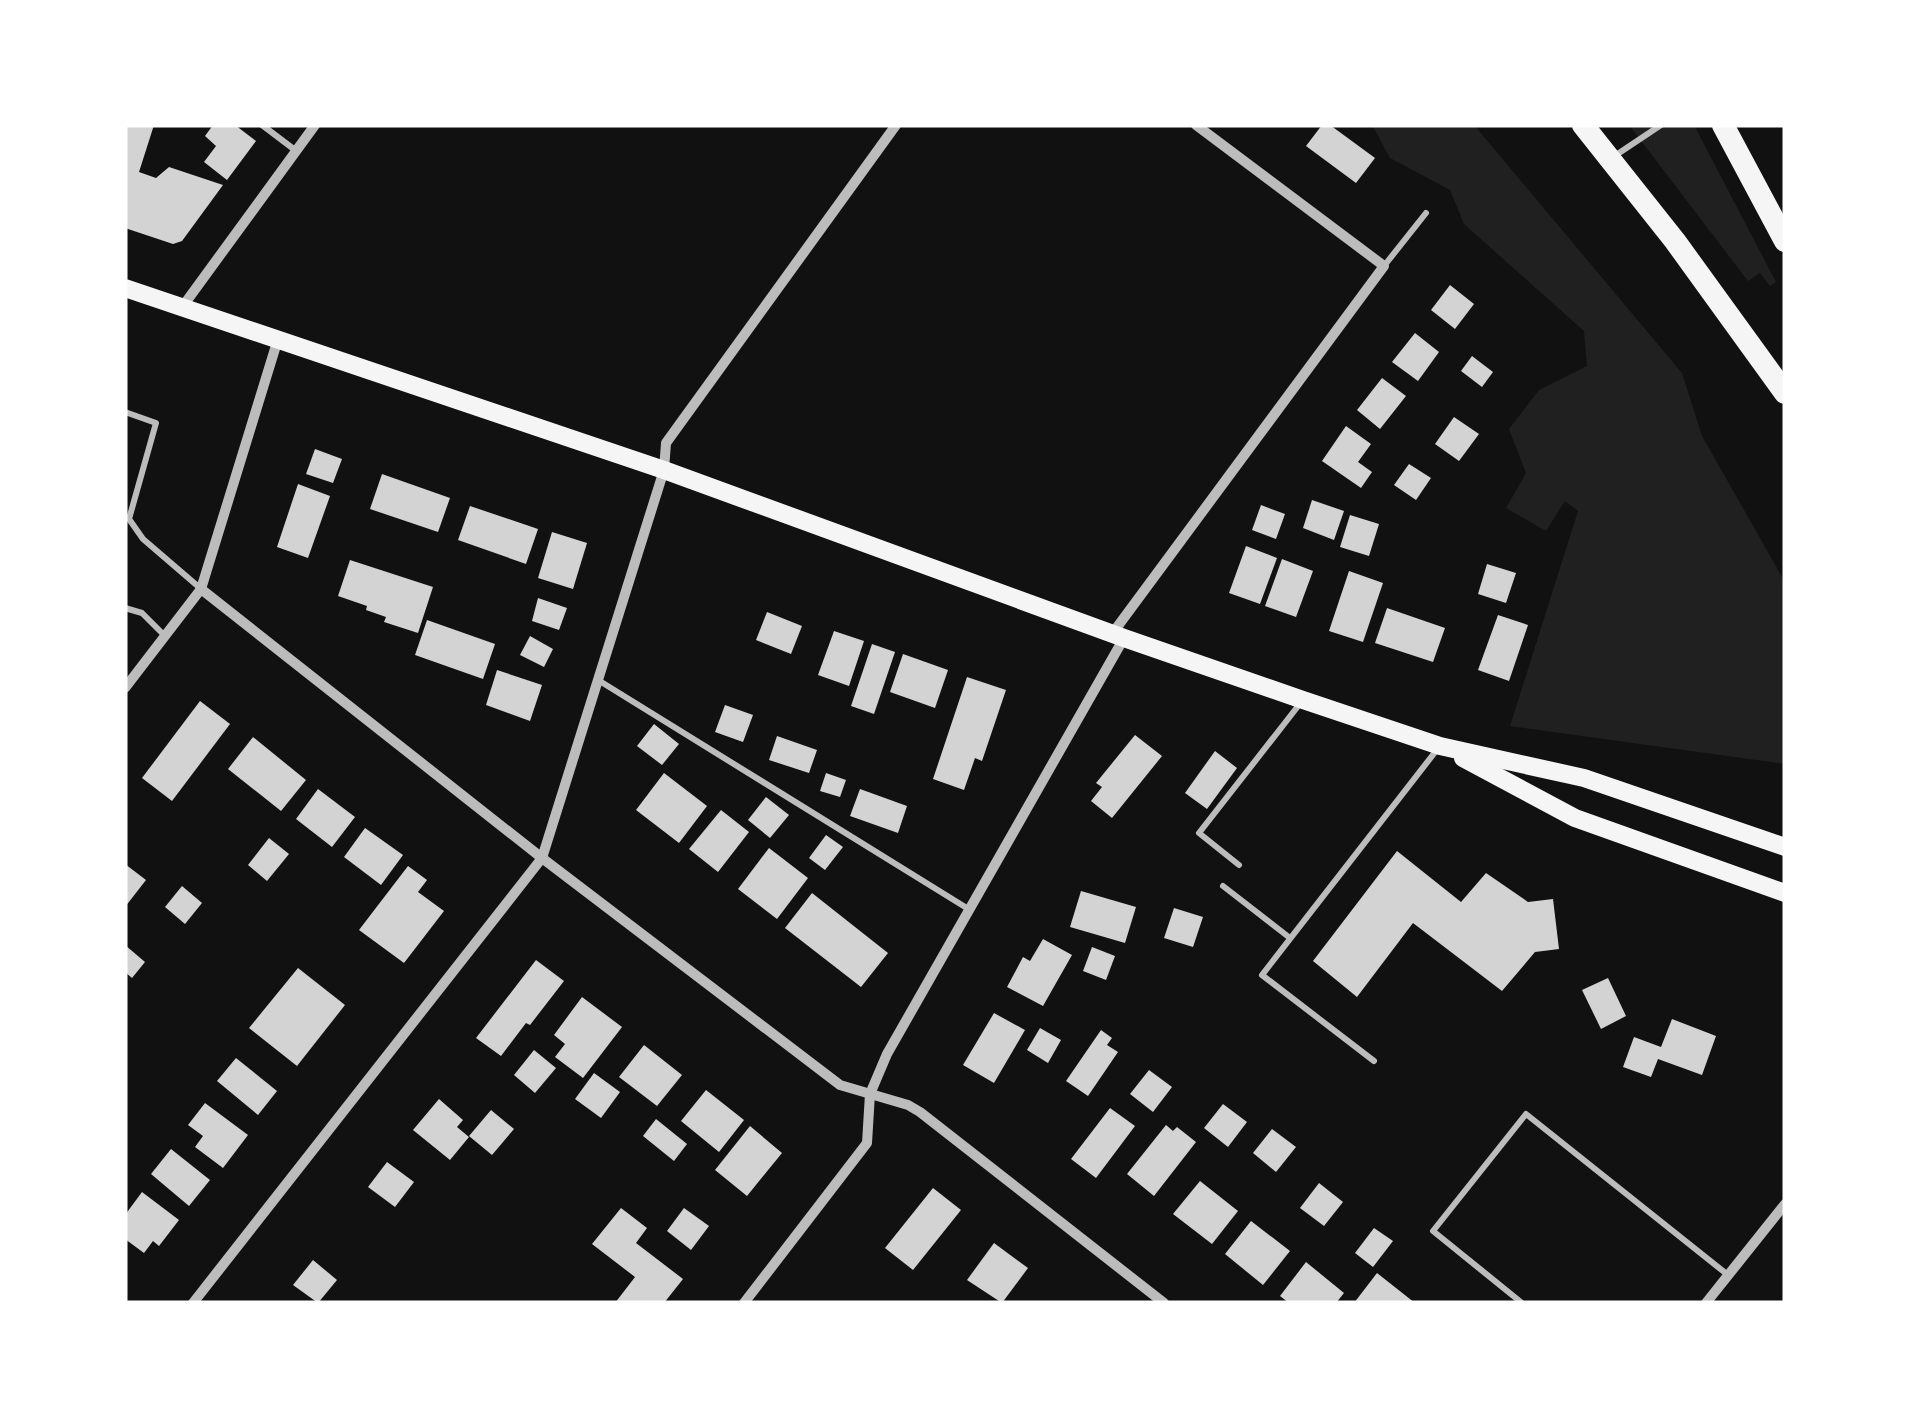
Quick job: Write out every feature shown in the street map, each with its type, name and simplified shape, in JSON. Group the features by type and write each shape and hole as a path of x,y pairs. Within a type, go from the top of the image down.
{"highway":[{"path":"1583,125 1785,393"},
{"path":"1724,125 1785,241"}],"main road":[{"path":"125,288 664,470 1303,700 1440,746 1584,778 1785,847"},
{"path":"1440,746 1575,818 1785,893"}],"street":[{"path":"183,306 315,125"},
{"path":"192,1303 542,858 664,470 666,443 896,125"},
{"path":"744,1303 867,1143 870,1094 888,1054 971,911 1118,636 1384,266 1196,125"},
{"path":"125,688 200,589 278,338"},
{"path":"200,589 840,1086 920,1112 1164,1303"},
{"path":"1706,1303 1785,1204"}],"lane":[{"path":"262,125 296,151"},
{"path":"1611,159 1661,125"},
{"path":"1384,266 1426,213"},
{"path":"125,412 156,422 129,519 143,539 200,589"},
{"path":"125,608 142,613 164,636"},
{"path":"598,680 971,911"},
{"path":"1239,864 1199,833 1303,700"},
{"path":"1374,1061 1262,975 1440,746"},
{"path":"1223,886 1290,938"},
{"path":"1522,1303 1433,1232 1526,1114 1728,1275"}],"shaded area":[{"path":"1372,125 1474,125 1682,373 1702,436 1785,582 1785,764 1510,726 1578,511 1565,501 1546,531 1506,508 1526,473 1509,429 1539,390 1587,366 1584,331 1464,224 1450,190 1390,158"},
{"path":"1629,125 1694,125 1776,282 1770,286 1760,273 1748,281"}],"building":[{"path":"125,125 154,125 139,172 156,178 169,167 223,185 182,241 173,244 125,228"},
{"path":"213,125 235,125 256,141 227,180 204,162 216,146 205,136"},
{"path":"1322,125 1330,125 1375,158 1356,183 1306,146"},
{"path":"1450,285 1474,304 1455,329 1431,310"},
{"path":"1415,333 1439,352 1418,381 1392,362"},
{"path":"1472,356 1493,372 1482,387 1461,371"},
{"path":"1382,378 1406,396 1380,429 1357,410"},
{"path":"1454,417 1479,434 1459,461 1435,444"},
{"path":"1346,426 1371,444 1358,462 1372,472 1361,488 1322,461"},
{"path":"315,449 342,459 333,483 306,474"},
{"path":"1409,464 1431,478 1416,500 1394,485"},
{"path":"382,474 450,498 438,532 370,509"},
{"path":"298,484 330,496 308,558 277,547"},
{"path":"1312,500 1344,511 1334,540 1303,528"},
{"path":"1261,505 1285,514 1276,539 1252,530"},
{"path":"470,506 538,529 526,564 458,540"},
{"path":"1350,515 1379,524 1369,556 1340,547"},
{"path":"552,532 587,543 573,589 538,578"},
{"path":"1246,546 1277,558 1260,604 1229,593"},
{"path":"1282,559 1313,571 1296,617 1265,606"},
{"path":"350,560 433,587 418,633 384,622 386,617 366,610 367,606 338,596"},
{"path":"1487,564 1516,573 1506,603 1478,594"},
{"path":"1349,571 1383,583 1363,642 1329,631"},
{"path":"538,598 567,608 559,630 532,621"},
{"path":"1387,608 1445,628 1433,662 1375,643"},
{"path":"767,612 802,626 791,654 756,640"},
{"path":"1498,615 1528,625 1509,681 1478,670"},
{"path":"427,620 495,644 483,679 415,655"},
{"path":"834,631 864,641 849,686 818,675"},
{"path":"530,636 553,649 544,667 520,655"},
{"path":"872,644 895,652 874,714 851,706"},
{"path":"903,654 948,670 935,708 890,692"},
{"path":"497,670 542,685 530,721 486,705"},
{"path":"967,677 1006,690 982,761 975,758 964,790 933,779"},
{"path":"200,701 230,724 172,801 142,778"},
{"path":"725,705 753,715 743,742 715,732"},
{"path":"654,724 679,744 662,765 637,746"},
{"path":"1135,735 1162,756 1112,818 1091,801 1102,787 1096,783"},
{"path":"777,736 817,750 809,773 769,760"},
{"path":"253,737 306,780 281,811 228,769"},
{"path":"1215,751 1237,768 1207,809 1185,793"},
{"path":"664,773 707,806 679,843 636,810"},
{"path":"826,773 846,780 840,797 820,791"},
{"path":"318,789 355,817 332,847 296,819"},
{"path":"860,789 907,806 898,833 850,816"},
{"path":"766,797 789,815 770,838 748,820"},
{"path":"721,810 749,832 718,872 689,849"},
{"path":"365,828 403,855 381,885 344,857"},
{"path":"826,835 843,847 825,870 809,858"},
{"path":"269,838 289,854 267,881 248,865"},
{"path":"769,848 808,878 777,919 738,889"},
{"path":"1397,851 1461,902 1486,873 1528,902 1553,899 1559,949 1535,952 1502,991 1413,923 1357,997 1313,961"},
{"path":"125,864 146,880 125,907"},
{"path":"408,866 427,880 418,892 444,911 404,963 359,930"},
{"path":"182,886 202,903 185,924 165,907"},
{"path":"1081,891 1136,907 1125,943 1070,927"},
{"path":"812,893 888,953 861,987 785,928"},
{"path":"1174,908 1203,917 1193,947 1164,938"},
{"path":"1043,939 1072,955 1043,1006 1007,987 1023,957 1030,961"},
{"path":"125,945 145,962 132,978 125,972"},
{"path":"1092,947 1115,956 1106,980 1083,971"},
{"path":"536,960 564,981 501,1056 476,1038"},
{"path":"298,968 345,1005 297,1066 249,1028"},
{"path":"1608,978 1626,1016 1601,1029 1582,990"},
{"path":"582,997 622,1027 583,1078 555,1057 565,1044 554,1035"},
{"path":"994,1013 1025,1030 994,1083 963,1065"},
{"path":"1672,1019 1716,1036 1702,1075 1658,1059 1651,1077 1623,1067 1634,1037 1661,1047"},
{"path":"1040,1028 1061,1040 1048,1063 1027,1050"},
{"path":"1101,1030 1112,1038 1107,1045 1118,1052 1088,1096 1066,1081"},
{"path":"644,1045 682,1075 657,1106 619,1077"},
{"path":"534,1050 556,1068 535,1093 514,1075"},
{"path":"236,1058 277,1091 258,1115 217,1081"},
{"path":"1149,1070 1172,1087 1153,1112 1130,1094"},
{"path":"594,1073 620,1092 601,1118 575,1099"},
{"path":"706,1090 744,1120 719,1152 681,1121"},
{"path":"439,1099 463,1120 457,1127 469,1137 450,1160 413,1130"},
{"path":"205,1103 248,1135 223,1168 195,1147 203,1136 188,1125"},
{"path":"1223,1104 1247,1122 1228,1147 1204,1128"},
{"path":"1110,1108 1135,1126 1096,1178 1071,1159"},
{"path":"491,1110 514,1129 492,1155 469,1136"},
{"path":"656,1119 687,1144 674,1161 643,1136"},
{"path":"1166,1125 1173,1131 1177,1127 1196,1142 1154,1196 1127,1174"},
{"path":"750,1126 782,1153 747,1196 715,1170"},
{"path":"1272,1129 1296,1147 1276,1172 1253,1153"},
{"path":"171,1149 210,1180 189,1206 151,1174"},
{"path":"387,1162 414,1182 395,1207 368,1187"},
{"path":"1200,1181 1238,1211 1212,1244 1173,1214"},
{"path":"1319,1183 1343,1202 1324,1226 1300,1208"},
{"path":"933,1188 961,1210 913,1270 885,1248"},
{"path":"142,1192 179,1220 159,1246 153,1241 144,1253 125,1239 125,1215"},
{"path":"621,1208 647,1228 636,1243 683,1279 664,1303 615,1303 635,1277 592,1244"},
{"path":"684,1208 709,1226 691,1250 667,1231"},
{"path":"1251,1221 1290,1251 1263,1285 1225,1254"},
{"path":"1374,1228 1393,1241 1373,1267 1355,1253"},
{"path":"994,1243 1028,1268 1002,1303 967,1280"},
{"path":"313,1260 337,1280 318,1303 293,1285"},
{"path":"1306,1262 1344,1293 1336,1303 1289,1303 1280,1296"},
{"path":"1377,1273 1415,1303 1354,1303"}]}
